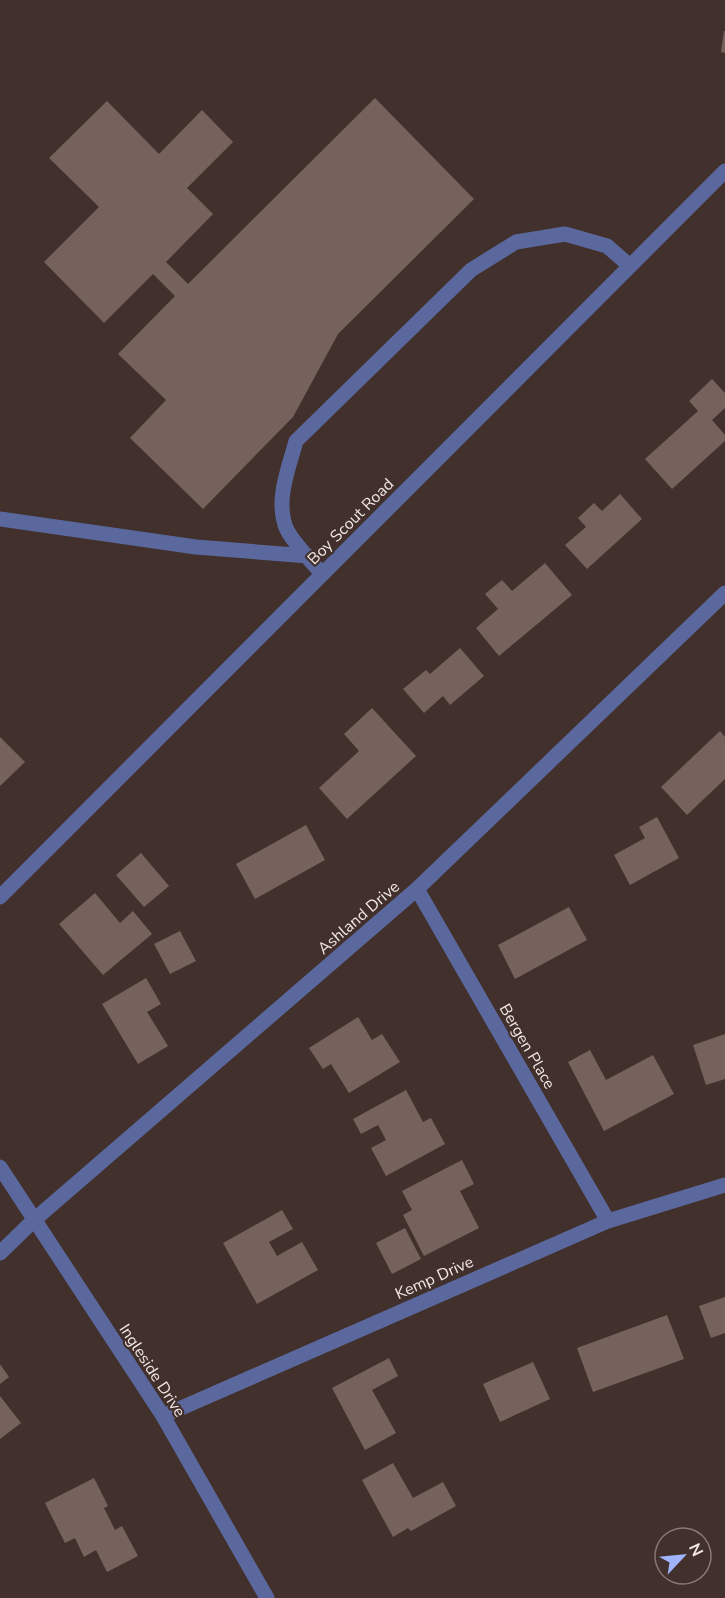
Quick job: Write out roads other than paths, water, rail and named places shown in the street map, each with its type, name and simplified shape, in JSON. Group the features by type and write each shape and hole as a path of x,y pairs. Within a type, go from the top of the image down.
{"street":[{"name":"Boy Scout Road","path":"0,897 725,171"},
{"path":"322,574 285,527 282,507 286,476 296,441 471,270 516,242 565,234 607,246 630,266"},
{"path":"0,519 196,547 308,556"},
{"name":"Ashland Drive","path":"0,1253 34,1220 417,889 725,593"},
{"name":"Bergen Place","path":"417,889 608,1221"},
{"name":"Ingleside Drive","path":"0,1167 163,1416 267,1598"},
{"name":"Kemp Drive","path":"163,1416 608,1221 725,1185"}]}
